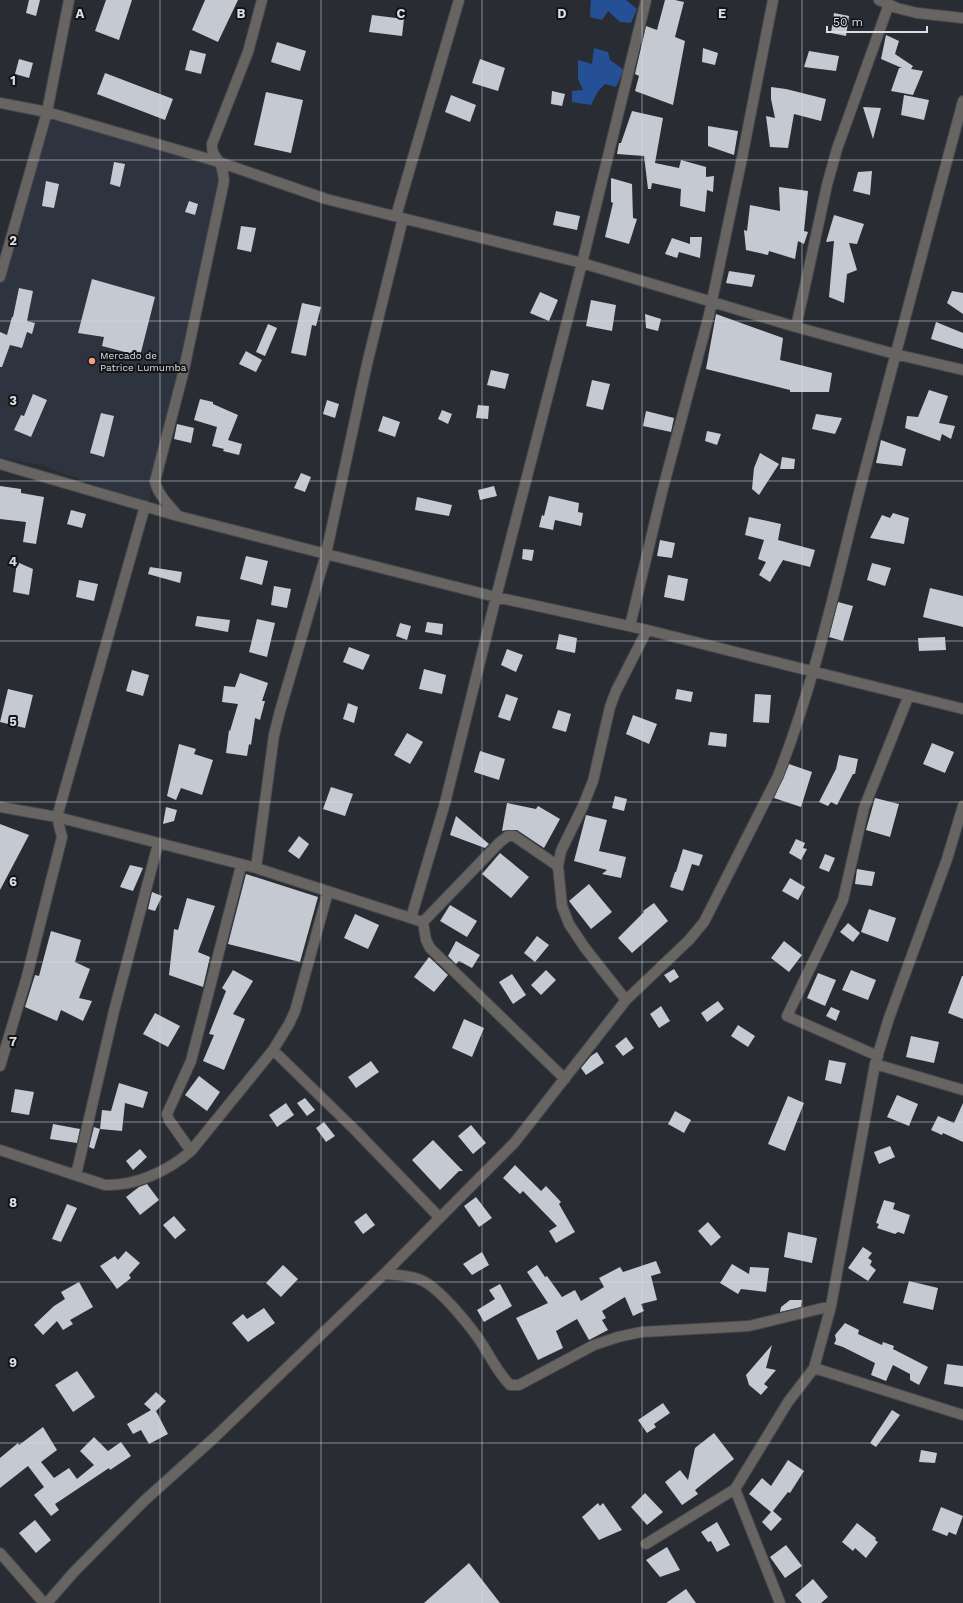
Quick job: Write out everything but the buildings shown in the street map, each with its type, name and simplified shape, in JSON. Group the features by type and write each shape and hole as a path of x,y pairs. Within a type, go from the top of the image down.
{"street":[{"path":"0,277 47,112 69,0"},
{"path":"178,516 156,487 155,481 183,374 224,181 223,170 212,153 212,144 248,52 262,0"},
{"path":"256,868 274,735 326,554 399,217 459,0"},
{"path":"411,918 445,803 496,597 582,263 646,0"},
{"path":"630,626 662,492 710,315 772,0"},
{"path":"879,0 917,13 963,18"},
{"path":"796,327 827,184 837,148 889,4"},
{"path":"0,1553 46,1603 73,1573 144,1501 214,1438 384,1274 515,1142 626,1000 689,940 704,922 778,776 788,752 814,671 895,354 963,101"},
{"path":"0,103 47,112 219,162 326,199 582,263 796,327 895,354 963,370"},
{"path":"0,464 178,516 326,554 496,597 647,630 963,708"},
{"path":"0,1066 26,980 62,837 57,817 145,506"},
{"path":"626,1000 585,948 569,924 562,906 558,866 561,851 583,806 593,781 610,707 616,691 647,630"},
{"path":"909,695 864,808 843,900 787,1016 877,1060 963,1090"},
{"path":"646,1544 735,1489 788,1402 814,1368 831,1306 877,1060 889,1018 947,859 963,806"},
{"path":"0,807 57,817 242,866 256,868 423,922"},
{"path":"423,922 500,842 508,836 514,836 558,866"},
{"path":"76,1175 114,1011 158,844"},
{"path":"191,1151 169,1120 167,1114 191,1061 242,866"},
{"path":"0,1150 105,1185 119,1186 153,1175 177,1162 191,1151 273,1050 289,1024 295,1012 328,892"},
{"path":"423,922 426,940 430,948 565,1079"},
{"path":"273,1050 356,1131 440,1218"},
{"path":"384,1274 406,1276 421,1280 434,1288 465,1322 483,1345 504,1379 510,1385 519,1385 594,1345 618,1337 641,1332 749,1326 831,1306"},
{"path":"814,1368 963,1415"},
{"path":"735,1489 780,1603"}],"shaded area":[{"path":"591,0 626,0 637,9 631,23 620,22 608,11 602,20 590,17"},
{"path":"594,48 608,52 610,60 624,70 616,87 605,84 598,91 591,105 572,102 572,91 583,90 578,79 578,60 592,64"},
{"name":"Mercado de Patrice Lumumba","path":"41,116 230,171 148,504 41,465 0,458 0,263"}],"place":[{"name":"Mercado de Patrice Lumumba","path":"92,361"}]}
